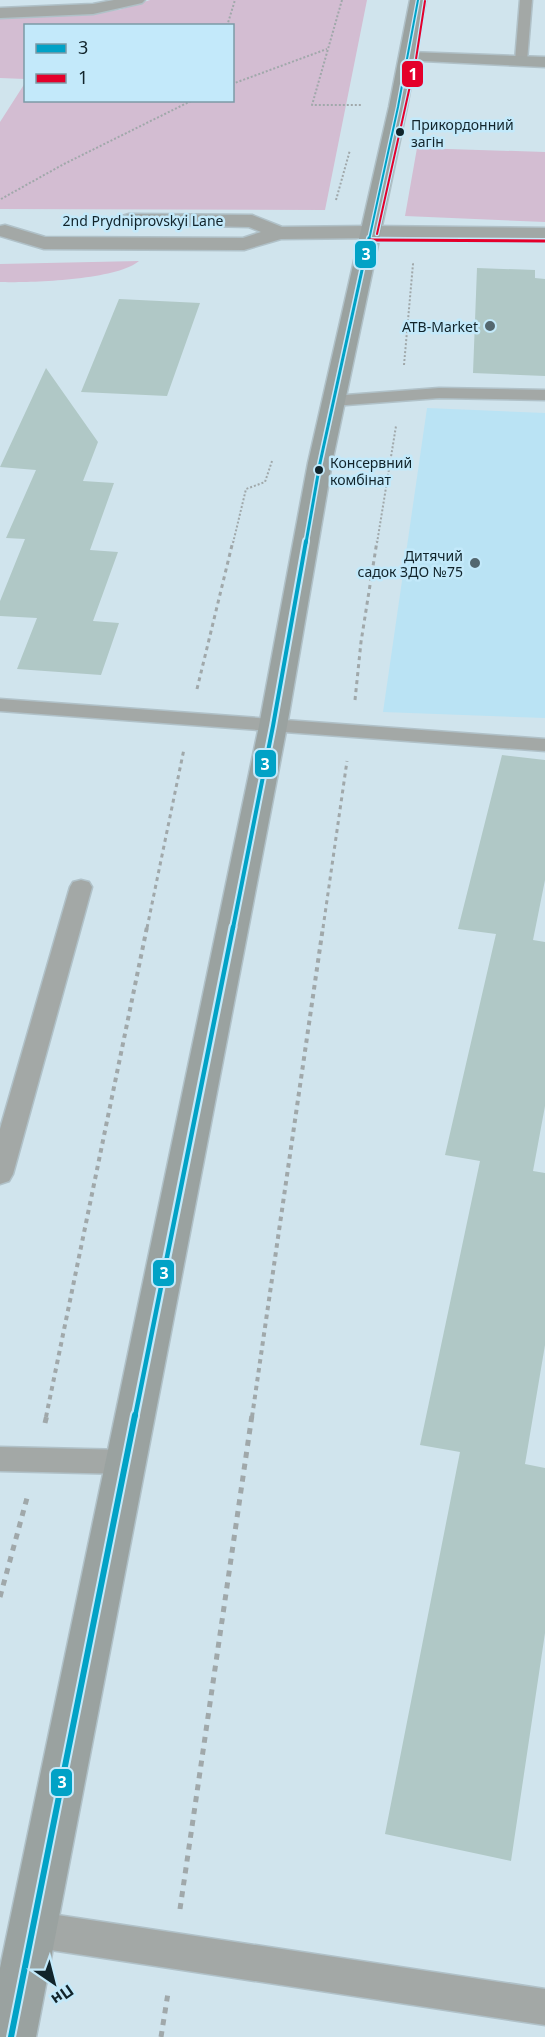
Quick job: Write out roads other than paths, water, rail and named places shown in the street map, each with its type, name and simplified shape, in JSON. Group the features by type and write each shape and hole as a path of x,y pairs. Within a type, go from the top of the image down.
{"main road":[{"path":"11,2037 273,726 320,463 409,57 418,0"},
{"path":"409,57 545,62"},
{"path":"370,232 480,231 545,234"}],"street":[{"path":"0,13 93,9 137,0"},
{"name":"2nd Prydniprovskyi Lane","path":"109,220 252,221 279,233"},
{"name":"2nd Prydniprovskyi Lane","path":"2,231 38,223"},
{"name":"2nd Prydniprovskyi Lane","path":"2,231 44,243 244,244 279,233 370,232"}],"lane":[{"path":"521,61 526,0"},
{"path":"333,401 401,396 443,386 545,395"},
{"path":"0,705 545,745"},
{"path":"0,1174 81,887"},
{"path":"0,1459 127,1462"},
{"path":"31,1929 545,2007"}],"place":[{"name":"Прикордонний загін","path":"400,132"},
{"name":"ATB-Market","path":"490,326"},
{"name":"Консервний комбінат","path":"319,470"},
{"name":"Дитячий садок ЗДО №75","path":"475,563"}]}
